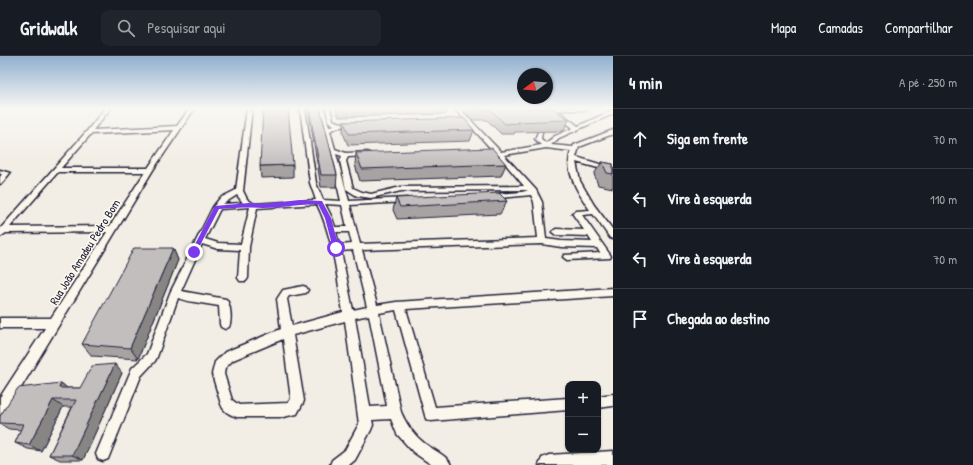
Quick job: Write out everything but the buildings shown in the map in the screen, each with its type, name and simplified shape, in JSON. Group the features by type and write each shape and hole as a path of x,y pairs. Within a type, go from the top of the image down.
{"main road":[{"path":"549,465 613,460"}],"street":[{"path":"2,232 93,127"},
{"path":"247,127 239,191 242,199 251,205"},
{"path":"305,127 313,183 328,218 336,248 349,315 366,425 350,455 337,465"},
{"path":"326,127 373,310 395,412 402,429 418,447 444,465"},
{"path":"327,130 333,127"},
{"path":"469,127 486,148 500,154 546,146 574,149"},
{"path":"474,127 532,190 538,202 542,241"},
{"path":"89,132 178,128"},
{"name":"Rua João Amadeu Pedro Bom","path":"0,409 178,128"},
{"path":"546,146 557,137 577,128"},
{"path":"613,132 576,146 572,159 573,171 585,197 613,236"},
{"path":"540,133 538,139 546,146"},
{"path":"332,150 345,155 376,154"},
{"path":"345,155 343,160 350,189 372,199 419,200"},
{"path":"572,159 613,170"},
{"path":"56,170 150,170"},
{"path":"0,172 7,173 0,182"},
{"path":"217,208 320,202 345,203 372,199 401,190 532,190"},
{"path":"480,197 516,195 532,190"},
{"path":"103,454 136,372 151,357 175,293 200,240 217,208 224,200 239,191"},
{"path":"316,192 336,202"},
{"path":"243,278 245,247 251,205"},
{"path":"567,256 607,256 576,213 595,212"},
{"path":"2,232 114,229"},
{"path":"331,230 352,229"},
{"path":"556,232 590,233"},
{"path":"200,240 218,246 245,247"},
{"path":"336,248 542,241 561,244 600,245"},
{"path":"304,290 286,293 282,299 287,332 298,401 292,409 283,411 237,411 227,404 218,374 219,366 229,356 287,332 349,315 400,306 613,292"},
{"path":"175,293 188,297 222,302 224,304 225,324"},
{"path":"400,306 431,414 565,404"},
{"path":"0,323 54,323"},
{"path":"601,402 613,400"},
{"path":"364,414 395,412"}],"route":[{"path":"194,252 217,208 249,205 263,206 300,202 320,202 328,218 336,248"}]}
